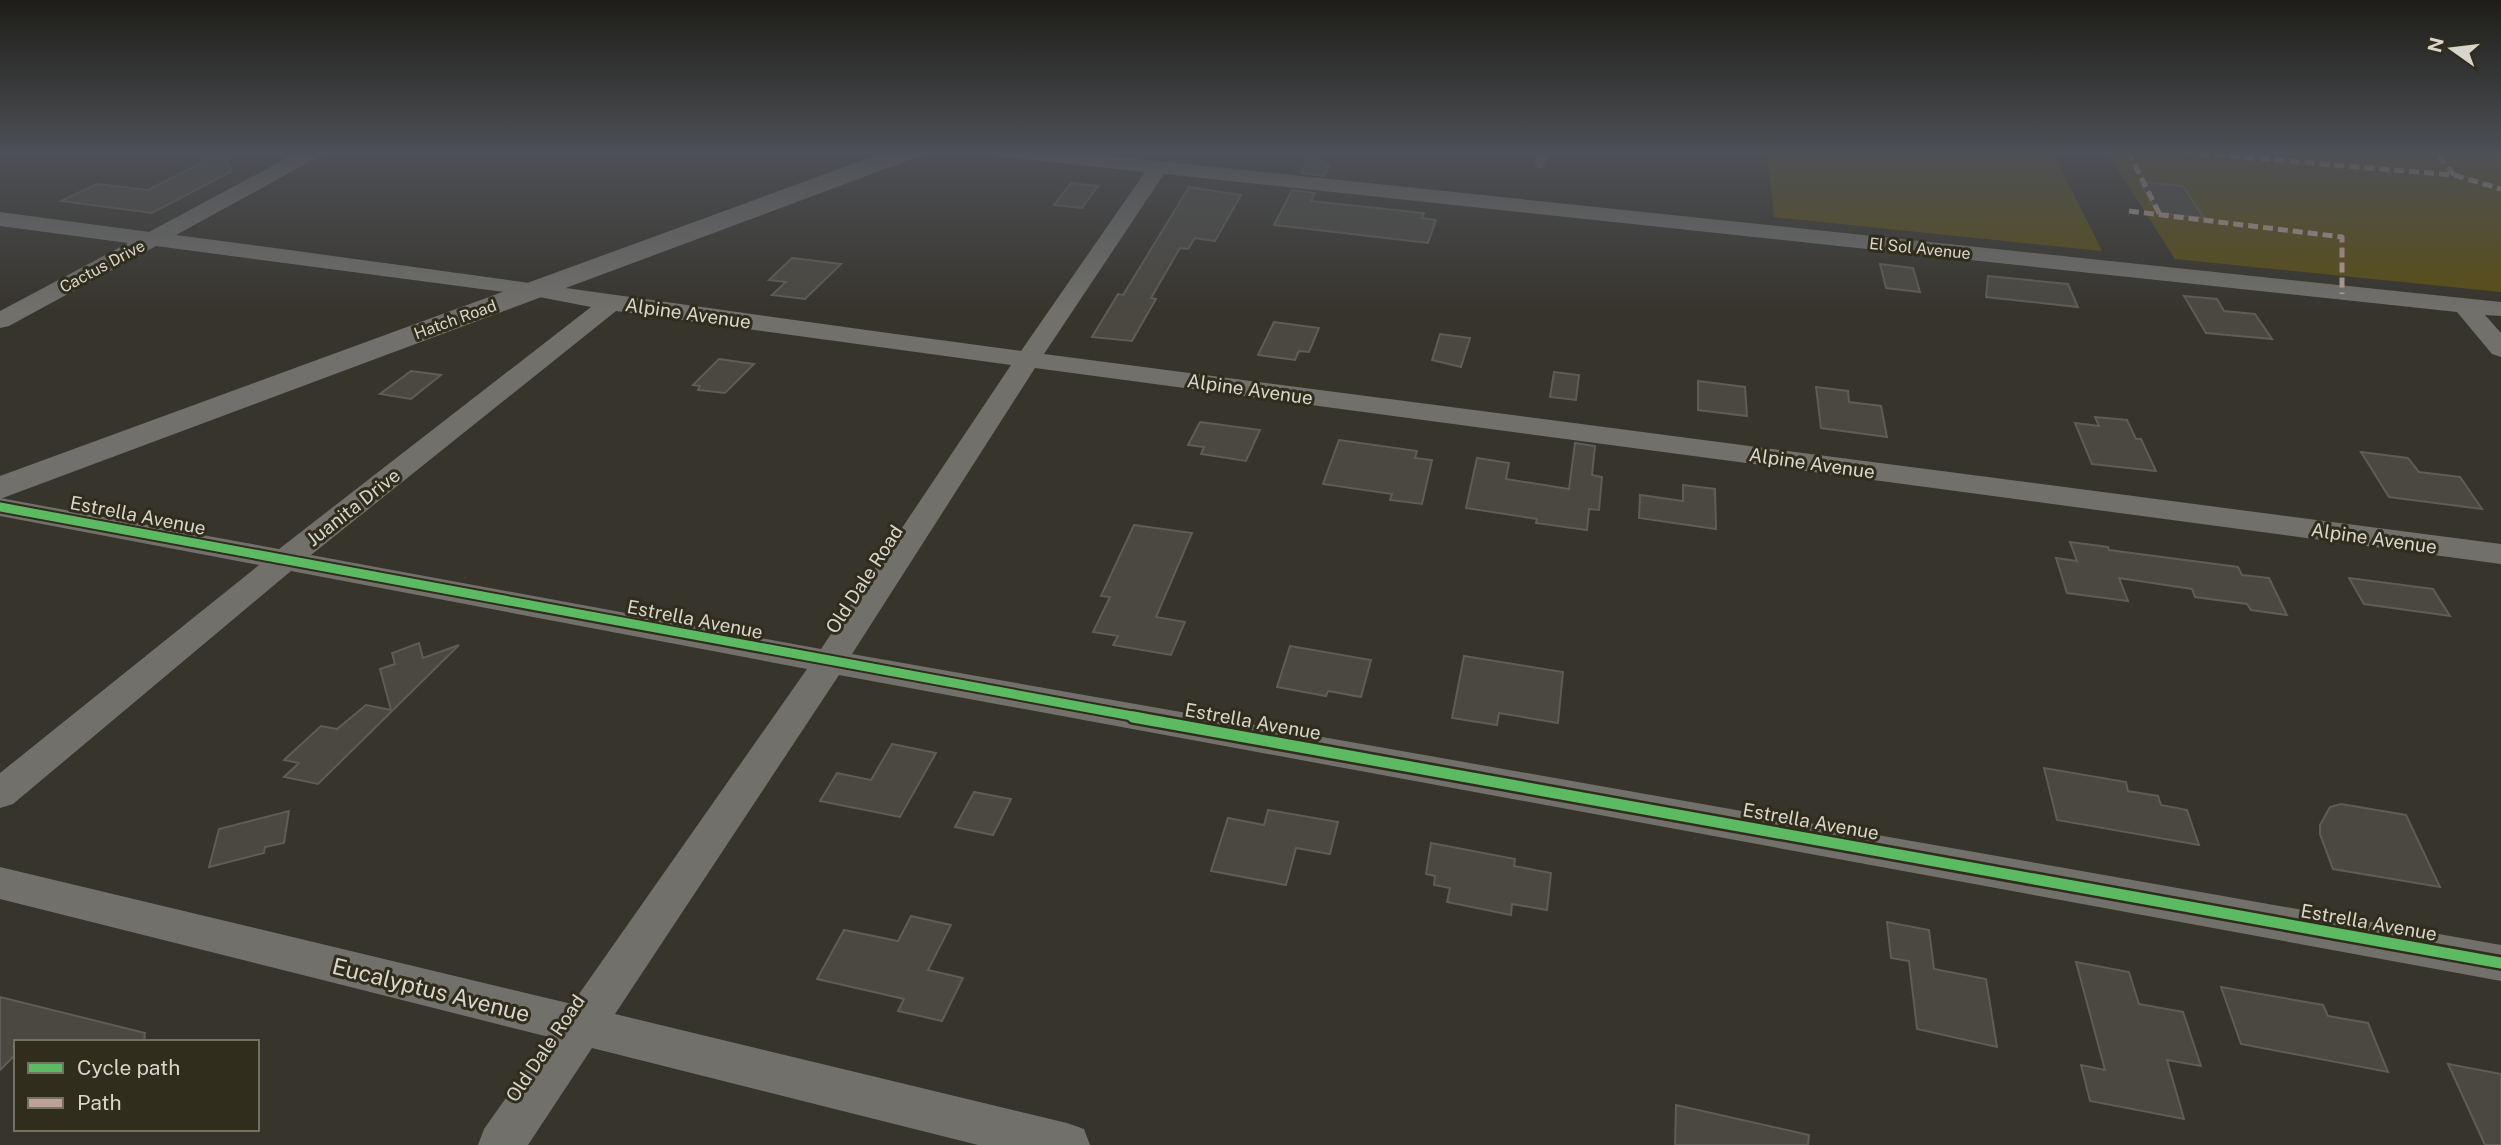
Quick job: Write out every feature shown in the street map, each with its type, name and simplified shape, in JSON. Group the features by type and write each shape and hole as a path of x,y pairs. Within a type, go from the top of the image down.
{"street":[{"name":"Cactus Drive","path":"0,321 217,204"},
{"name":"Hatch Road","path":"0,488 765,204"},
{"name":"Old Dale Road","path":"501,1145 830,662 1028,359 1133,204"},
{"name":"El Sol Avenue","path":"1498,204 2501,309"},
{"name":"Alpine Avenue","path":"0,219 534,289 611,303 1028,359 2501,554"},
{"name":"Juanita Drive","path":"0,793 285,560 611,303"},
{"path":"2464,305 2501,349"},
{"name":"Estrella Avenue","path":"0,507 830,662 2501,963"},
{"name":"Eucalyptus Avenue","path":"0,883 1067,1145"}],"shaded area":[{"path":"1773,204 2079,204 2102,251 1774,217"},
{"path":"2140,204 2501,204 2501,292 2175,259"}],"building":[{"path":"87,204 168,204 152,213"},
{"path":"1054,204 1085,204 1082,208"},
{"path":"1178,204 1236,204 1215,241 1195,238 1188,249 1180,248 1151,298 1156,299 1132,341 1092,337 1118,294 1123,295"},
{"path":"1285,204 1343,204 1424,213 1422,218 1436,220 1428,243 1274,225"},
{"path":"2153,204 2195,204 2204,218 2158,213"},
{"path":"792,258 841,264 805,299 772,295 786,282 769,280"},
{"path":"1880,264 1913,268 1920,292 1886,288"},
{"path":"1988,276 2068,284 2078,307 1986,297"},
{"path":"2184,296 2217,299 2224,311 2255,314 2272,339 2206,333"},
{"path":"1274,322 1319,328 1309,352 1299,351 1295,360 1258,355"},
{"path":"1440,334 1470,338 1461,367 1432,360"},
{"path":"719,359 754,364 725,393 698,390 700,386 693,385"},
{"path":"411,371 441,375 411,399 380,394"},
{"path":"1554,372 1579,375 1576,400 1550,397"},
{"path":"1698,381 1745,387 1747,416 1698,410"},
{"path":"1816,387 1848,391 1849,402 1881,406 1887,437 1821,428"},
{"path":"2095,417 2127,420 2136,439 2141,439 2156,471 2092,464 2075,423 2099,426"},
{"path":"1200,422 1260,430 1246,461 1201,454 1204,447 1188,445"},
{"path":"1339,440 1417,451 1415,458 1432,460 1422,504 1390,500 1392,494 1323,484"},
{"path":"1575,443 1595,446 1592,475 1602,477 1599,510 1589,509 1587,530 1536,523 1537,519 1466,508 1477,458 1509,463 1506,479 1569,489"},
{"path":"2361,452 2408,458 2419,472 2460,477 2482,509 2389,497"},
{"path":"1683,485 1715,489 1716,529 1639,518 1640,495 1683,501"},
{"path":"1134,525 1192,533 1156,617 1185,622 1171,655 1113,645 1118,636 1093,632 1110,597 1101,596"},
{"path":"2070,542 2108,547 2109,550 2238,567 2242,575 2269,578 2287,615 2251,610 2247,604 2195,597 2192,589 2119,578 2128,601 2067,593 2056,558 2077,561"},
{"path":"2349,578 2433,589 2450,616 2364,604"},
{"path":"419,643 423,658 459,645 318,784 284,777 299,763 284,760 321,726 337,729 366,705 391,710 380,669 395,664 392,653"},
{"path":"1290,646 1371,660 1361,697 1328,691 1326,696 1277,687"},
{"path":"1464,656 1563,672 1558,723 1499,713 1497,725 1452,718"},
{"path":"892,744 936,753 900,817 820,801 837,773 871,780"},
{"path":"2044,768 2126,782 2128,791 2158,796 2161,805 2187,810 2199,845 2057,820"},
{"path":"974,792 1011,799 993,835 955,827"},
{"path":"2341,804 2406,815 2440,887 2333,869 2320,834 2320,825 2330,807"},
{"path":"1268,810 1338,822 1330,854 1296,848 1286,885 1211,871 1228,818 1264,825"},
{"path":"289,811 284,843 265,847 264,853 209,867 219,829"},
{"path":"1431,843 1515,859 1514,866 1551,873 1547,910 1512,904 1511,915 1447,902 1450,888 1434,885 1435,876 1426,874"},
{"path":"911,916 951,925 928,970 963,978 942,1021 898,1011 904,999 817,979 844,930 898,941"},
{"path":"1887,922 1929,930 1934,969 1986,979 1997,1047 1917,1029 1909,961 1891,958"},
{"path":"2076,962 2129,972 2139,1004 2183,1012 2201,1066 2167,1060 2184,1119 2090,1101 2081,1065 2105,1070"},
{"path":"2221,987 2323,1005 2328,1016 2368,1023 2388,1072 2241,1044"},
{"path":"0,997 145,1033 144,1040 14,1040 14,1056 0,1070"},
{"path":"2448,1064 2501,1074 2501,1145 2485,1145"},
{"path":"1676,1105 1809,1135 1808,1145 1675,1145"}],"marked path":[{"path":"2155,204 2160,215"},
{"path":"2129,211 2342,237 2342,294"}],"cycle path":[{"path":"0,507 868,669 2501,963"}]}
